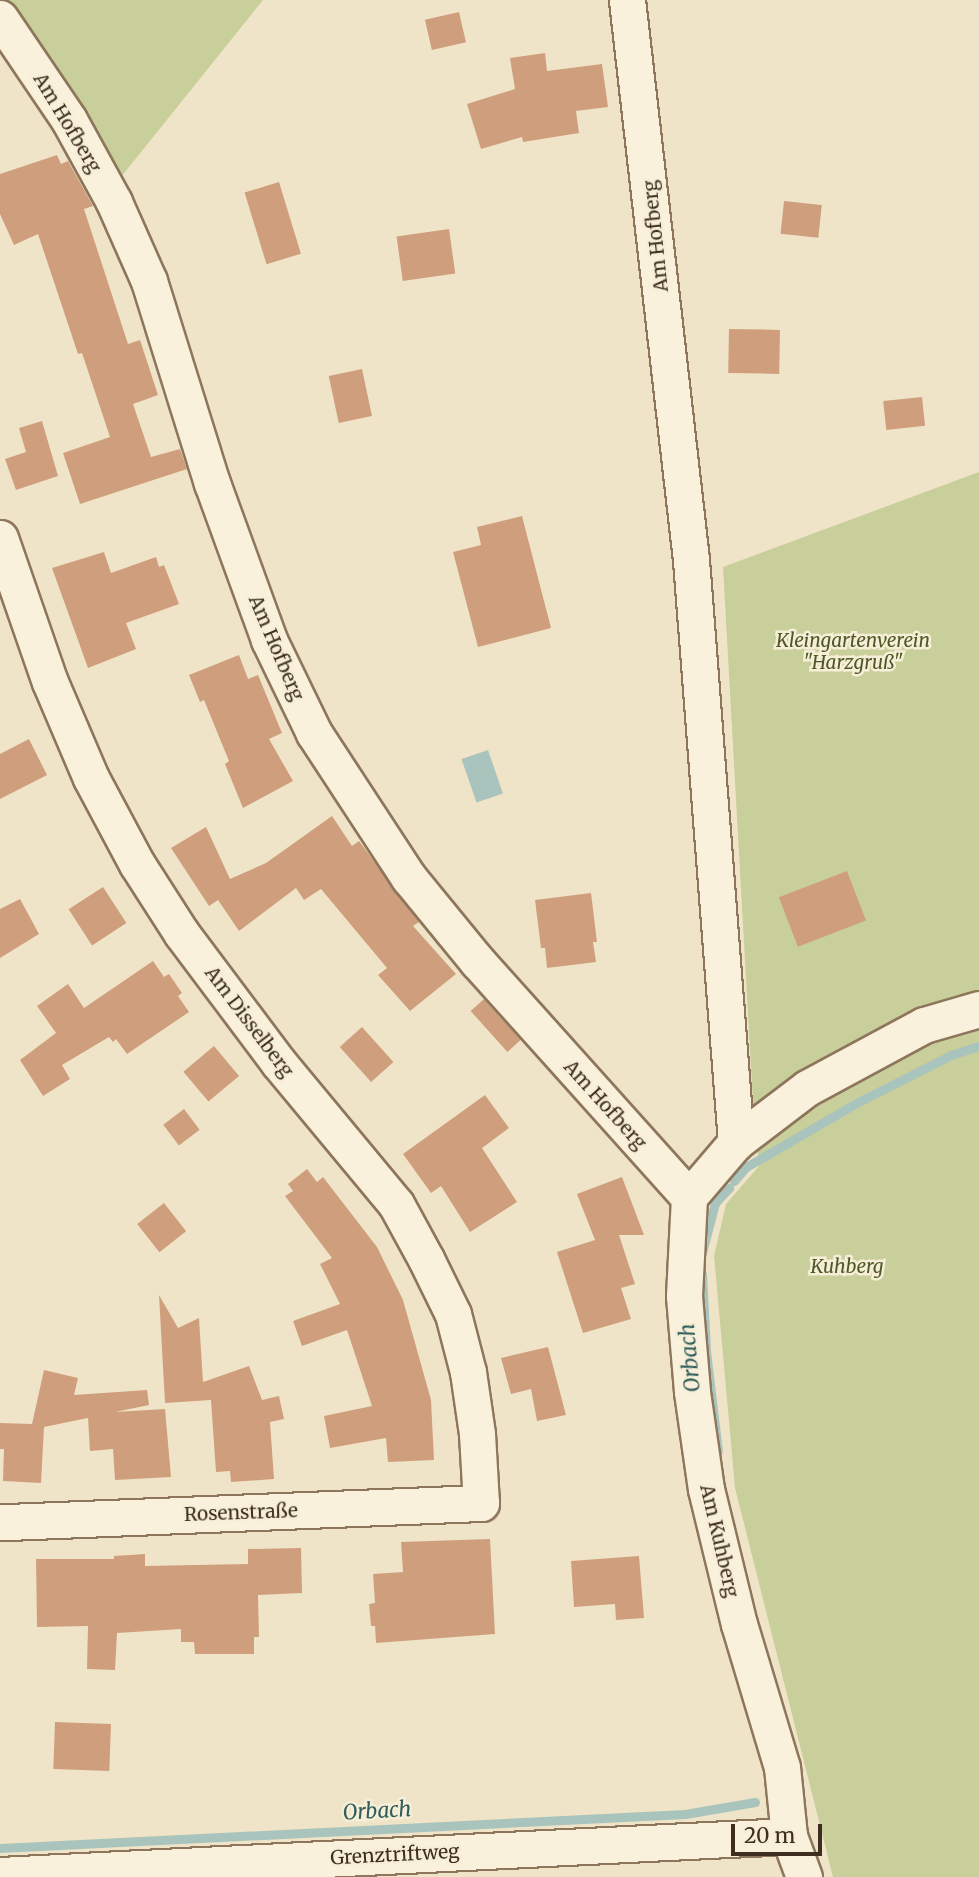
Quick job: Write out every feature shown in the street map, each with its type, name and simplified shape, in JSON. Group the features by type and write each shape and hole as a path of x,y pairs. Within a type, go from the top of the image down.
{"street":[{"name":"Am Hofberg","path":"627,0 691,560 736,1142"},
{"name":"Am Hofberg","path":"0,18 69,120 114,202 149,281 212,483 269,640 314,733 409,878 477,961 689,1197"},
{"name":"Am Disselberg","path":"0,538 50,682 91,778 136,864 182,934 278,1062 396,1204 448,1303 468,1372 477,1434 481,1503"},
{"path":"689,1197 736,1142 818,1082 924,1025 979,1009"},
{"name":"Am Kuhberg","path":"689,1197 684,1296 692,1392 706,1489 739,1624 782,1767 789,1836 804,1877"},
{"name":"Rosenstraße","path":"0,1522 481,1503"},
{"name":"Grenztriftweg","path":"0,1875 789,1836"}],"green space":[{"path":"5,0 263,0 121,177"},
{"path":"979,472 979,1877 833,1877 735,1488 714,1256 726,1204 759,1166 753,1104 723,567"}],"water":[{"path":"488,750 503,793 477,803 462,759"}],"building":[{"path":"459,12 466,42 432,50 425,20"},
{"path":"545,53 547,71 602,64 608,107 576,111 579,133 523,142 522,137 481,149 467,104 515,89 510,58"},
{"path":"57,155 61,164 68,161 93,206 84,209 128,344 140,340 158,395 133,404 151,457 180,449 187,469 80,504 63,453 110,437 82,353 78,354 38,234 14,245 0,214 0,174"},
{"path":"279,182 301,254 267,264 245,193"},
{"path":"784,201 822,205 818,238 781,234"},
{"path":"449,229 455,274 403,281 397,236"},
{"path":"729,329 780,330 779,374 728,373"},
{"path":"362,369 372,416 339,423 329,376"},
{"path":"922,397 925,426 886,430 883,401"},
{"path":"42,421 58,476 16,490 5,459 26,452 19,428"},
{"path":"522,516 551,628 478,647 453,552 481,545 477,527"},
{"path":"104,552 111,573 156,557 159,567 164,565 179,604 126,623 136,649 88,668 52,568"},
{"path":"239,655 248,679 258,675 282,733 269,739 293,781 243,808 225,764 229,761 204,700 200,702 189,675"},
{"path":"29,739 47,775 0,799 0,754"},
{"path":"332,816 352,846 359,841 419,922 413,926 456,974 410,1011 378,975 387,968 321,889 304,900 296,888 239,931 218,900 209,906 171,848 206,827 230,879 266,863"},
{"path":"847,871 866,920 798,947 779,897"},
{"path":"103,887 126,923 92,945 69,909"},
{"path":"591,893 597,942 593,942 596,962 547,968 545,948 541,948 535,900"},
{"path":"20,899 39,934 0,958 0,909"},
{"path":"153,961 164,977 169,974 182,993 178,996 189,1012 127,1054 116,1039 113,1042 109,1037 62,1065 70,1079 43,1096 20,1060 56,1033 37,1006 68,984 84,1008"},
{"path":"484,999 521,1040 507,1052 471,1011"},
{"path":"362,1027 393,1062 371,1082 340,1047"},
{"path":"214,1046 239,1076 208,1102 183,1072"},
{"path":"485,1095 509,1128 482,1148 517,1202 470,1232 441,1186 431,1193 403,1154"},
{"path":"184,1109 200,1130 179,1145 163,1125"},
{"path":"307,1169 317,1182 323,1177 377,1247 403,1300 431,1400 434,1460 388,1462 386,1438 330,1448 324,1416 372,1406 347,1330 302,1346 293,1321 340,1304 320,1264 332,1258 285,1196 293,1191 288,1184"},
{"path":"622,1177 644,1235 619,1235 635,1284 621,1288 631,1319 583,1333 557,1252 595,1240 577,1194"},
{"path":"164,1203 186,1231 159,1252 137,1224"},
{"path":"159,1295 178,1328 199,1318 203,1382 249,1366 262,1400 279,1396 284,1419 270,1422 274,1479 231,1482 230,1471 216,1472 211,1400 165,1403"},
{"path":"548,1347 566,1415 537,1421 531,1389 511,1394 501,1358"},
{"path":"44,1370 78,1378 74,1395 147,1390 149,1405 115,1412 165,1409 171,1477 115,1480 113,1449 90,1451 88,1418 44,1427 41,1483 3,1481 4,1449 0,1449 0,1423 32,1424"},
{"path":"490,1539 495,1634 376,1643 369,1604 375,1603 373,1574 403,1572 401,1542"},
{"path":"301,1548 302,1593 258,1595 259,1637 254,1637 254,1654 195,1654 194,1642 181,1642 181,1629 117,1633 115,1670 87,1669 88,1626 37,1627 36,1559 114,1559 114,1556 145,1554 145,1566 248,1564 248,1549"},
{"path":"639,1556 644,1618 616,1620 615,1604 574,1607 571,1561"},
{"path":"55,1722 111,1724 109,1771 53,1769"}],"waterway":[{"name":"Orbach","path":"734,1181 746,1167 860,1101 951,1055 979,1046"},
{"name":"Orbach","path":"701,1256 715,1203 729,1188"},
{"name":"Orbach","path":"702,1274 706,1351 718,1451"},
{"name":"Orbach","path":"0,1848 685,1814 755,1802"}],"park label":[{"name":"Kleingartenverein \"Harzgruß\"","path":"853,652"},
{"name":"Kuhberg","path":"847,1267"}]}
